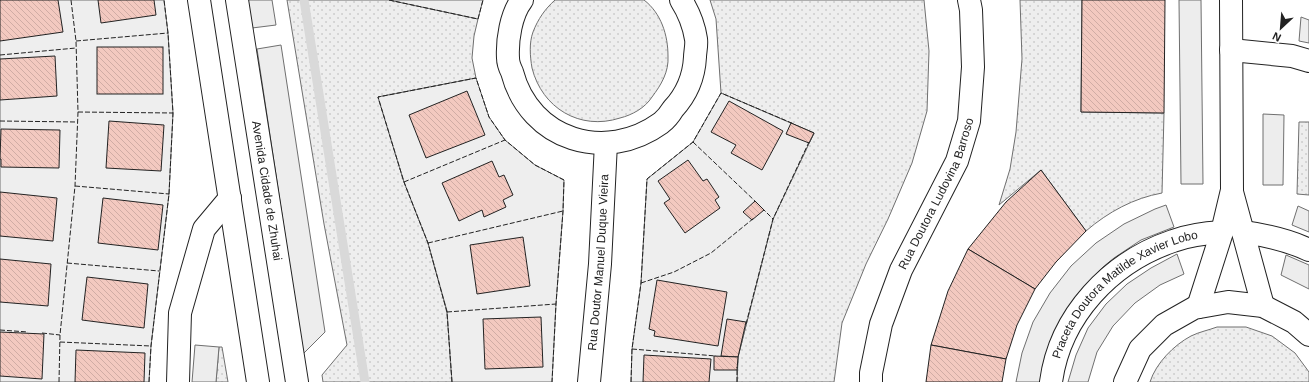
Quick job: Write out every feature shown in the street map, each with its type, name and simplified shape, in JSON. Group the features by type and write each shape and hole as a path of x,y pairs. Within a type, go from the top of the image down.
{"street":[{"path":"199,0 258,382"},
{"name":"Avenida Cidade de Zhuhai","path":"237,0 297,382"},
{"path":"522,0 519,4 509,31 508,59 515,86 530,111 552,129 578,140 606,143 636,137 643,134 662,122 683,99 694,70 696,40 688,10 681,0"},
{"name":"Rua Doutora Ludovina Barroso","path":"871,382 871,373 881,324 888,304 901,270 957,160 969,120 973,67 971,10 969,0"},
{"path":"1231,0 1232,232 1263,306"},
{"path":"1231,50 1292,56 1309,61"},
{"name":"Rua Doutor Manuel Duque Vieira","path":"589,382 600,264 606,143"},
{"path":"178,382 180,313 204,229 230,198"},
{"path":"1198,307 1232,232"},
{"name":"Praceta Doutora Matilde Xavier Lobo","path":"1051,382 1052,372 1070,325 1085,303 1102,283 1141,254 1174,240 1198,234 1232,232 1260,234 1281,239 1309,250"},
{"path":"1125,382 1140,349 1164,325 1198,307 1228,302 1263,306 1294,322 1309,335"}],"shaded area":[{"path":"0,0 164,0 168,33 173,113 169,194 151,346 149,382 0,382"},
{"path":"247,0 272,0 276,25 252,28"},
{"path":"287,0 389,0 478,19 474,36 472,58 476,78 378,97 404,182 428,243 447,312 452,382 323,382 322,375 347,345 324,224"},
{"path":"389,0 483,0 478,19"},
{"path":"555,0 644,0 655,11 665,32 668,48 668,62 666,73 661,83 649,101 642,108 634,113 620,118 605,121 591,121 577,118 565,113 544,95 532,68 530,45 533,32 540,19"},
{"path":"710,0 924,0 929,51 927,111 912,163 888,219 866,264 842,323 834,382 737,382 738,357 773,219 814,133 721,93 716,19"},
{"path":"1020,0 1082,0 1081,112 1164,113 1162,193 1131,202 1112,212 1086,231 1041,170 999,205 1010,169 1016,132 1022,59"},
{"path":"1179,0 1201,0 1203,184 1181,184"},
{"path":"1301,17 1309,20 1309,43 1299,41"},
{"path":"281,45 325,332 303,354 257,49"},
{"path":"476,78 489,117 505,140 535,165 564,180 552,382 452,382 447,311 428,243 404,182 378,97"},
{"path":"721,93 814,133 773,219 738,357 737,382 631,382 632,349 641,283 647,179 693,142"},
{"path":"1263,114 1284,115 1283,185 1263,185"},
{"path":"1299,122 1309,122 1309,195 1297,194"},
{"path":"1166,205 1174,227 1141,240 1103,267 1072,302 1041,382 1016,382 1022,353 1033,322 1050,293 1071,266 1096,243 1124,224"},
{"path":"1298,206 1309,211 1309,232 1292,225"},
{"path":"1177,254 1184,274 1160,285 1135,303 1113,326 1097,352 1088,382 1068,382 1076,355 1088,328 1106,304 1127,284 1151,268"},
{"path":"1286,255 1309,265 1309,289 1281,275"},
{"path":"1217,327 1246,327 1272,336 1295,353 1309,372 1309,382 1150,382 1161,361 1178,344 1194,335"},
{"path":"195,345 219,347 216,382 192,382"},
{"path":"219,347 222,347 228,382 216,382"}],"building":[{"path":"0,0 58,0 63,32 0,41"},
{"path":"98,0 154,0 156,15 101,23"},
{"path":"1082,0 1165,0 1164,113 1081,112"},
{"path":"97,47 163,47 163,94 97,94"},
{"path":"55,56 57,96 0,100 0,59"},
{"path":"467,91 485,135 426,158 409,115"},
{"path":"729,101 783,131 762,170 731,153 736,145 711,132"},
{"path":"109,121 164,125 161,171 106,168"},
{"path":"791,123 814,133 809,143 786,134"},
{"path":"1,129 60,130 59,168 1,167"},
{"path":"688,160 703,181 707,179 719,197 715,200 720,208 685,233 664,203 670,199 658,181"},
{"path":"492,161 499,177 504,175 513,195 503,200 506,207 484,217 482,210 459,221 442,183"},
{"path":"1041,170 1086,231 1056,262 1035,289 968,249 1006,202"},
{"path":"0,192 57,198 53,241 0,236"},
{"path":"103,198 163,205 158,250 98,243"},
{"path":"755,201 764,210 752,220 743,212"},
{"path":"523,237 530,286 477,294 470,245"},
{"path":"968,249 1035,289 1017,325 1006,359 931,345 948,291"},
{"path":"0,259 51,264 48,306 0,302"},
{"path":"87,277 148,284 144,328 82,320"},
{"path":"657,280 727,292 718,346 654,336 655,331 649,329"},
{"path":"541,317 543,367 485,369 483,319"},
{"path":"727,319 746,322 738,357 721,356"},
{"path":"0,332 44,334 42,379 0,376"},
{"path":"931,345 1006,359 1002,382 926,382"},
{"path":"76,350 145,353 144,382 75,382"},
{"path":"644,355 711,359 709,382 643,382"},
{"path":"714,356 738,357 737,370 714,370"}],"waterway":[{"path":"304,0 365,382"}],"fence":[{"path":"59,382 60,335 75,186 78,112 76,41 71,0"},
{"path":"149,382 151,346 169,194 173,113 168,33 164,0"},
{"path":"389,0 478,19 483,0"},
{"path":"76,41 168,33"},
{"path":"0,55 76,48"},
{"path":"452,382 447,312 428,243 404,182 378,97 476,78 489,117 505,140 535,165 564,180 552,382"},
{"path":"631,382 632,349 641,283 647,179 693,142 721,93 794,124"},
{"path":"78,112 173,113"},
{"path":"0,121 77,122"},
{"path":"404,182 505,140"},
{"path":"693,142 756,202"},
{"path":"746,324 773,219 809,142"},
{"path":"75,186 169,194"},
{"path":"762,208 773,219"},
{"path":"428,243 563,211"},
{"path":"641,283 674,272 711,253 754,218"},
{"path":"67,263 159,271"},
{"path":"447,312 556,304"},
{"path":"0,330 28,332"},
{"path":"42,333 60,335"},
{"path":"60,342 151,346"},
{"path":"632,349 716,356"},
{"path":"737,367 737,382"}]}
